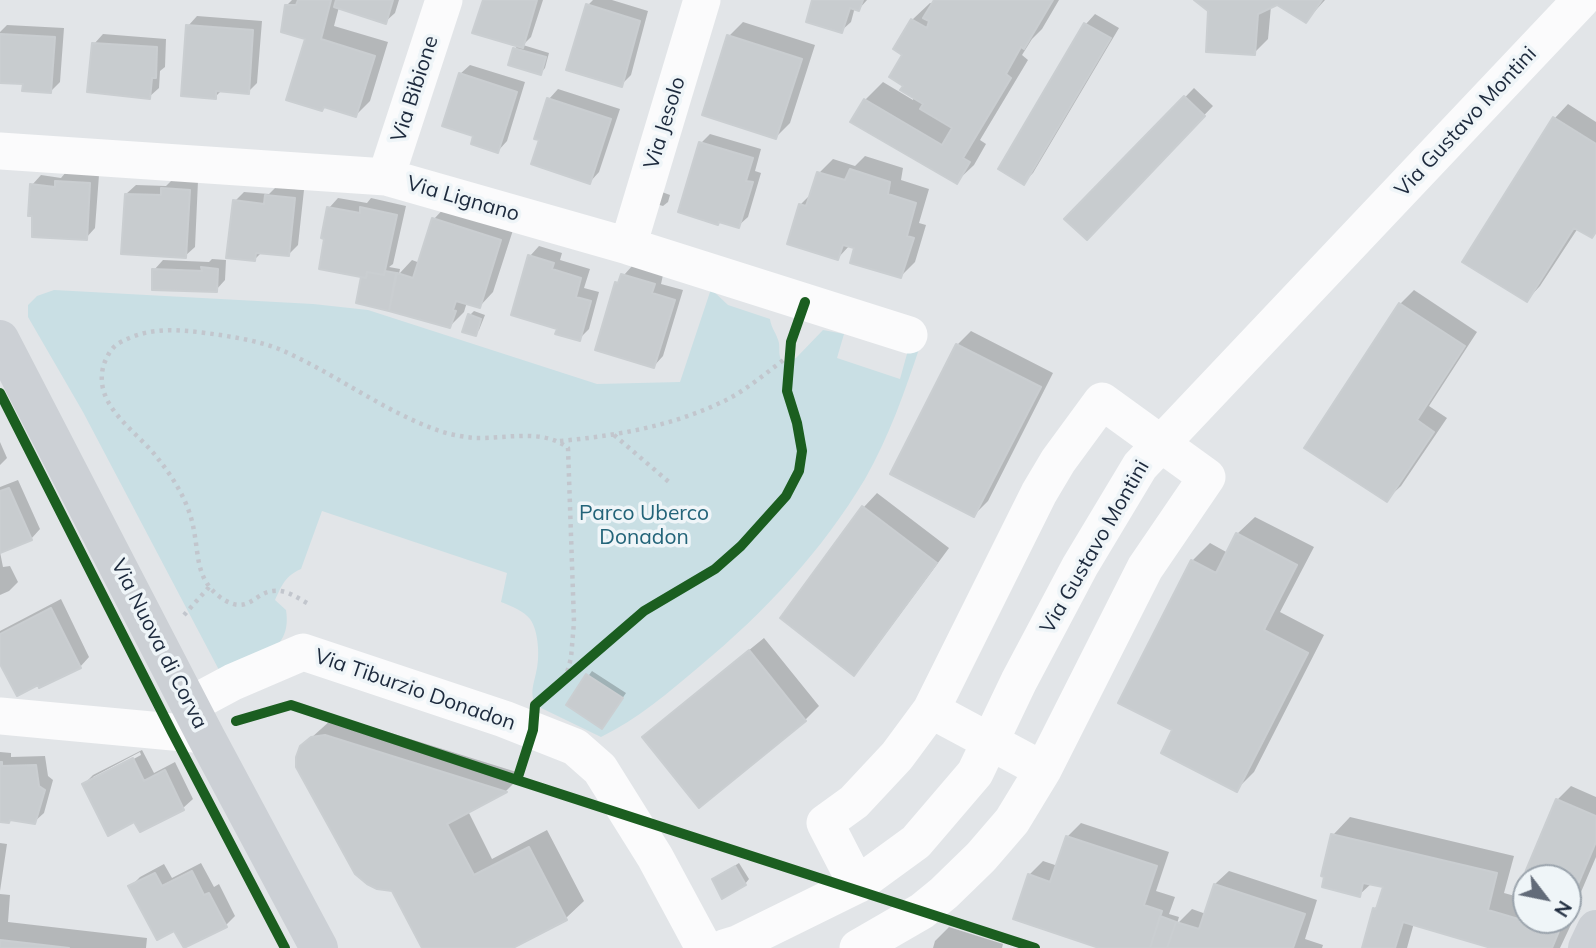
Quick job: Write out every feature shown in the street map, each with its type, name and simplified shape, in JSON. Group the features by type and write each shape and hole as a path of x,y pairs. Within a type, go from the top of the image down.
{"main road":[{"name":"Via Nuova di Corva","path":"0,339 197,720 319,948"},
{"path":"1587,948 1596,929"}],"street":[{"name":"Via Bibione","path":"386,177 444,0"},
{"name":"Via Jesolo","path":"628,246 702,0"},
{"name":"Via Gustavo Montini","path":"724,948 857,886 916,842 975,773 1080,566 1139,466 1581,0"},
{"name":"Via Lignano","path":"0,151 386,177 628,246 909,335"},
{"path":"857,886 825,823 854,802 897,756 931,710 1039,493 1058,461 1102,401 1208,477 1145,568 1043,770 1013,821 944,893 922,911 859,948"},
{"name":"Via Tiburzio Donadon","path":"197,720 233,682 303,652 504,719 575,747 600,769 655,857 704,948"},
{"path":"931,710 1043,770"},
{"path":"0,716 197,720"}],"path":[{"path":"307,603 287,592 271,590 253,602 235,605 219,596 202,578 194,530 186,504 173,479 158,458 115,414 105,396 101,374 113,346 132,335 156,329 180,329 248,340 286,352 434,429 474,438 542,437 560,441 614,435 680,419 725,401 789,362 791,342 804,302"},
{"path":"614,435 669,482"},
{"path":"560,441 568,448 574,622 571,658 562,683"},
{"path":"180,617 188,612 210,586"},
{"path":"562,683 583,663"}],"green space":[{"name":"Parco Uberco Donadon","path":"711,289 728,305 770,319 779,343 782,362 796,358 823,330 844,334 837,358 900,379 910,343 920,346 896,414 874,463 811,556 747,624 677,686 628,722 601,737 535,705 532,693 538,660 537,638 533,624 527,616 501,602 507,573 322,511 301,569 282,585 275,600 286,610 283,637 277,646 257,658 219,670 83,412 28,317 28,305 37,296 54,290 313,304 368,310 597,384 680,382"}],"building":[{"path":"298,0 331,0 321,39 375,56 356,117 324,107 322,111 286,100 305,39 281,32 285,5 296,5"},
{"path":"336,0 393,0 386,24 334,7"},
{"path":"483,0 537,0 523,48 472,33"},
{"path":"812,0 863,0 859,11 850,8 842,33 806,22"},
{"path":"934,0 1053,0 1006,74 1011,78 963,158 970,162 957,184 850,122 864,99 942,145 952,128 920,109 923,104 900,90 903,86 889,77 902,55 893,49 911,19 927,28 929,21 923,18"},
{"path":"1194,0 1322,0 1306,23 1277,5 1258,14 1255,55 1206,52 1208,11"},
{"path":"586,4 640,21 622,87 566,70"},
{"path":"1084,23 1111,38 1024,185 998,169"},
{"path":"186,25 253,30 249,94 216,91 216,99 181,96"},
{"path":"0,34 55,37 51,93 22,91 23,84 0,83"},
{"path":"727,35 802,59 776,139 702,115"},
{"path":"92,43 157,47 156,78 152,78 150,99 87,92"},
{"path":"513,48 546,57 541,75 508,65"},
{"path":"459,73 517,92 498,153 471,144 473,136 442,126"},
{"path":"1184,96 1205,116 1087,240 1064,219"},
{"path":"547,98 611,119 590,184 531,164 539,140 534,139"},
{"path":"1553,117 1596,144 1596,232 1592,238 1574,228 1527,302 1462,262"},
{"path":"699,142 753,158 746,181 753,182 739,228 719,222 718,225 678,212"},
{"path":"850,169 890,182 888,194 916,203 907,236 914,238 901,278 850,263 854,248 843,245 838,260 787,244 799,204 806,206 817,172 845,180"},
{"path":"55,181 90,183 87,240 32,237 32,216 28,216 30,184 55,187"},
{"path":"161,188 190,190 186,258 121,254 125,194 161,195"},
{"path":"265,195 295,198 289,256 256,253 255,261 226,258 233,200 264,204"},
{"path":"327,207 360,213 360,207 397,215 384,275 367,272 366,278 319,269"},
{"path":"432,218 501,240 480,308 456,301 453,310 456,311 450,328 389,311 397,273 413,278"},
{"path":"528,255 554,263 552,269 581,278 576,297 591,301 580,341 555,334 557,329 511,315"},
{"path":"201,267 218,269 217,292 152,290 152,269 202,271"},
{"path":"385,271 396,273 389,311 356,303 361,277 366,278 367,272 384,275"},
{"path":"621,274 655,284 652,293 675,300 654,368 595,350 615,282 618,283"},
{"path":"1399,303 1465,346 1417,420 1434,432 1387,502 1304,448"},
{"path":"468,314 481,319 476,336 462,332"},
{"path":"956,344 1041,387 974,517 890,474"},
{"path":"9,488 32,540 0,553 0,491"},
{"path":"862,506 937,563 854,676 780,618"},
{"path":"1236,533 1297,565 1264,630 1308,653 1237,792 1161,753 1172,730 1118,703 1191,560 1216,573"},
{"path":"51,608 81,668 17,696 0,664 0,634"},
{"path":"749,650 806,721 699,808 642,737"},
{"path":"586,674 623,698 602,729 566,705"},
{"path":"325,735 507,792 447,824 474,875 529,847 567,920 513,948 422,948 392,891 377,889 355,874 296,767 300,746 311,737"},
{"path":"133,758 144,781 165,770 184,810 140,832 134,822 108,836 82,784"},
{"path":"0,762 2,766 36,765 39,786 45,790 35,824 10,820 9,823 0,822"},
{"path":"1556,799 1596,816 1596,842 1582,875 1582,864 1529,864"},
{"path":"1331,834 1497,873 1488,910 1512,917 1512,934 1558,934 1552,948 1491,948 1403,922 1395,948 1362,948 1373,908 1376,909 1383,887 1363,883 1360,897 1322,887 1324,877 1321,876"},
{"path":"1066,836 1157,866 1144,905 1162,911 1150,948 1099,948 1013,919 1028,874 1050,882"},
{"path":"735,866 746,885 722,899 712,879"},
{"path":"192,871 204,895 209,893 227,927 184,948 174,931 157,940 128,886 155,873 162,886"},
{"path":"1214,884 1305,914 1293,948 1167,948 1176,922 1199,929"},
{"path":"1160,916 1176,922 1167,948 1150,948"},
{"path":"0,940 69,948 0,948"}],"cycle path":[{"path":"805,302 791,342 787,391 802,451 799,471 786,496 741,546 715,569 644,611 535,705 533,730 517,780 1035,948"},
{"path":"0,393 285,948"},
{"path":"236,721 291,705 517,780"}]}
